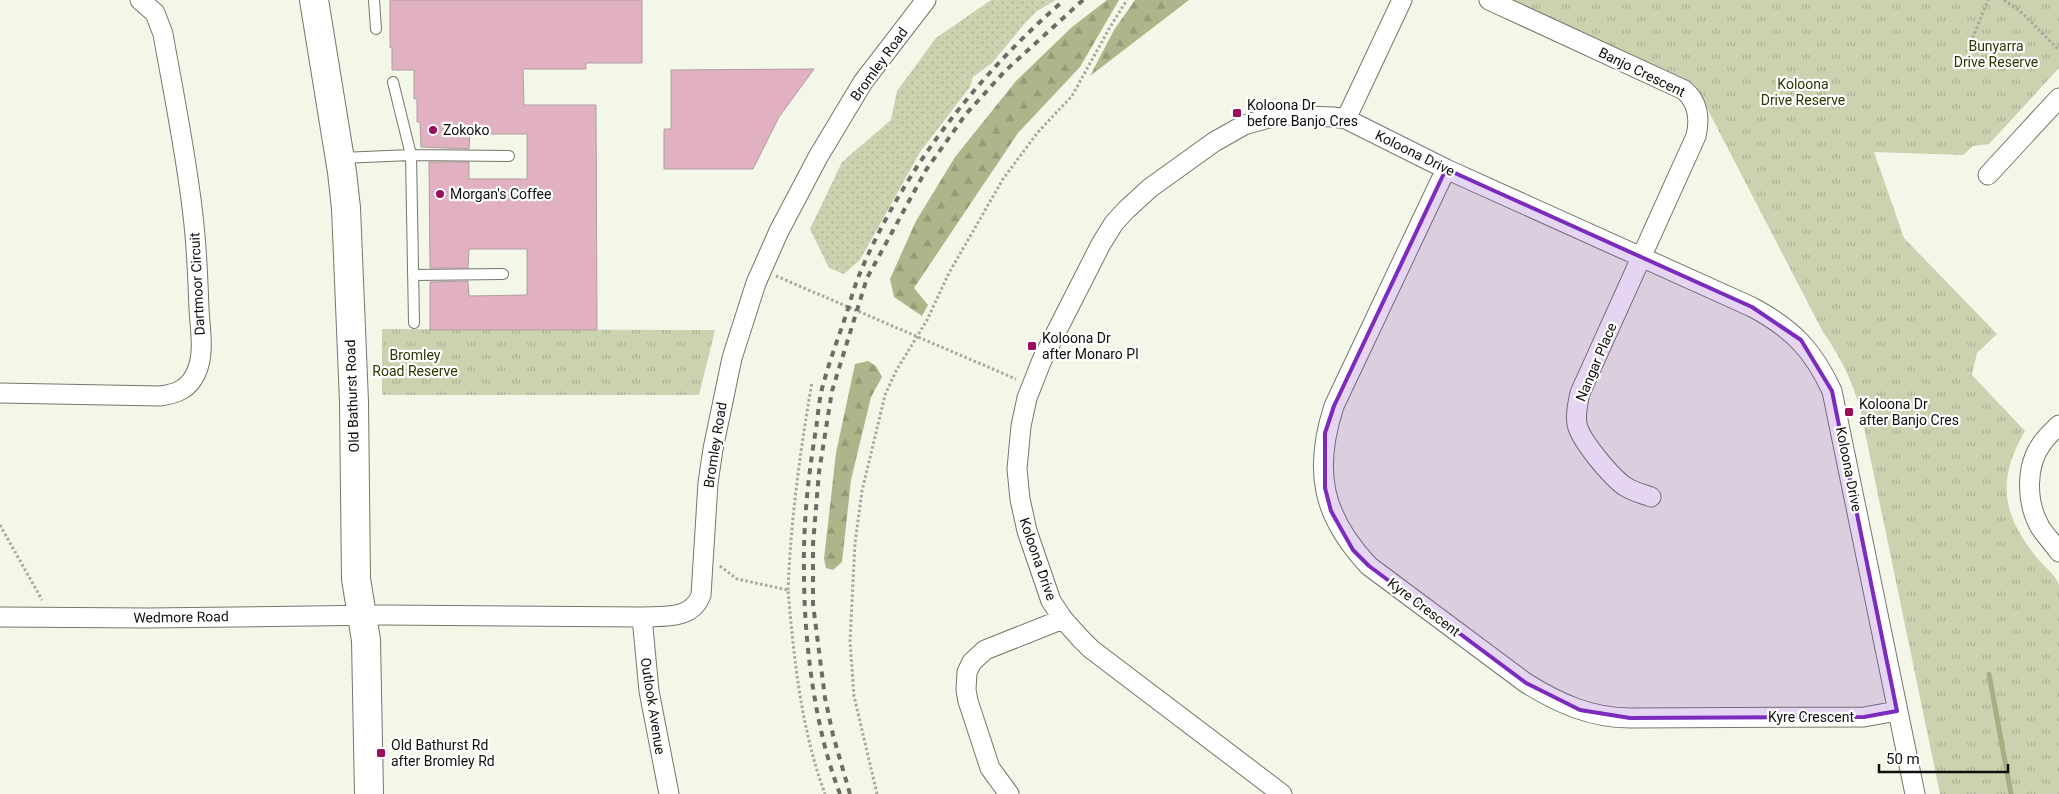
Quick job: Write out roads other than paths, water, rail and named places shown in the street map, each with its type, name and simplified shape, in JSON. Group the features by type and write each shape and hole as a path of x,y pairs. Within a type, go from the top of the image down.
{"main road":[{"name":"Old Bathurst Road","path":"314,0 340,158 347,230 354,402 356,579 366,640 369,794"}],"street":[{"name":"Dartmoor Circuit","path":"0,393 160,396 179,392 185,388 196,373 201,356 196,249 191,198 163,34 155,13 140,0"},
{"name":"Bromley Road","path":"362,615 642,617 684,613 696,605 701,595 708,483 724,387 743,320 756,283 779,231 818,157 863,82 926,0"},
{"path":"1346,119 1402,0"},
{"name":"Banjo Crescent","path":"1489,0 1672,84 1689,94 1698,118 1696,136 1642,258"},
{"path":"1988,175 2059,98"},
{"name":"Koloona Drive","path":"1279,793 1091,649 1063,620 1051,601 1031,546 1020,499 1017,470 1023,411 1031,385 1107,233 1137,199 1214,142 1244,125 1280,115 1316,115 1346,119 1446,169 1752,306 1770,316 1801,340 1824,372 1832,391 1915,794"},
{"name":"Kyre Crescent","path":"1446,169 1334,406 1325,433 1322,466 1325,488 1331,511 1353,550 1369,566 1526,683 1550,698 1580,710 1616,718 1864,717 1897,711"},
{"name":"Nangar Place","path":"1642,258 1580,393 1576,414 1579,432 1588,448 1625,486 1651,497"},
{"path":"2059,425 2042,442 2035,454 2029,490 2040,527 2059,552"},
{"name":"Wedmore Road","path":"0,617 362,615"},
{"name":"Outlook Avenue","path":"642,617 649,691 669,794"},
{"path":"1009,794 990,768 968,701 966,690 967,672 972,662 985,650 1063,620"}],"lane":[{"path":"374,0 376,29"},
{"path":"393,82 411,155 414,323"},
{"path":"340,158 411,155 509,156"},
{"path":"413,274 503,274"}],"waterway":[{"path":"1989,674 2011,794"}],"railway":[{"path":"840,794 831,769 818,714 809,656 805,600 804,537 807,501 819,407 830,360 858,278 878,234 922,160 947,125 1002,59 1064,0"},
{"path":"850,794 833,735 825,698 813,604 813,544 819,472 832,391 867,278 926,170 966,114 1005,71 1083,0"}],"place":[{"name":"Koloona Dr before Banjo Cres","path":"1237,113"},
{"name":"Zokoko","path":"433,130"},
{"name":"Morgan's Coffee","path":"440,194"},
{"name":"Koloona Dr after Monaro Pl","path":"1032,346"},
{"name":"Koloona Dr after Banjo Cres","path":"1849,412"},
{"name":"Old Bathurst Rd after Bromley Rd","path":"381,753"}],"park label":[{"name":"Bunyarra Drive Reserve","path":"1996,54"},
{"name":"Koloona Drive Reserve","path":"1803,92"},
{"name":"Bromley Road Reserve","path":"415,364"}]}
